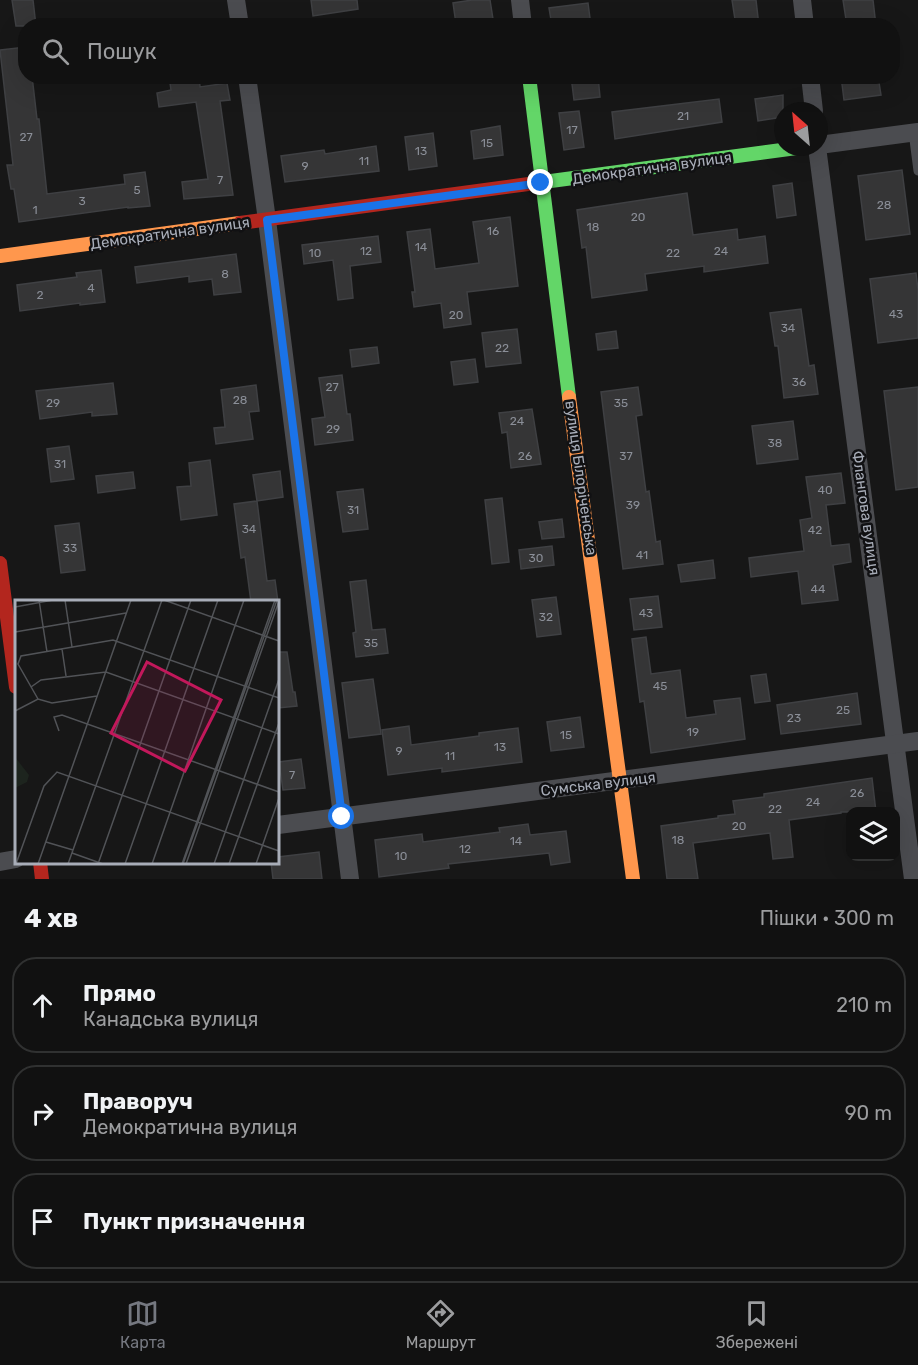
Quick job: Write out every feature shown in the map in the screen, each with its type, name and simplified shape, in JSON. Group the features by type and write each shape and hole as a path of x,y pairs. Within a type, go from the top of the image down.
{"main road":[{"name":"вулиця Білоріченська","path":"530,84 633,879"},
{"name":"Демократична вулиця","path":"0,256 774,151"},
{"path":"0,563 15,679"},
{"path":"40,864 42,879"}],"street":[{"path":"236,0 239,18"},
{"path":"520,0 522,18"},
{"path":"802,0 804,18"},
{"path":"248,84 350,879"},
{"path":"811,84 813,102"},
{"path":"828,145 916,132"},
{"name":"Флангова вулиця","path":"819,156 914,879"},
{"name":"Сумська вулиця","path":"279,825 918,741"},
{"path":"0,862 15,859"}],"lane":[{"path":"916,132 918,171"}],"building":[{"path":"12,0 33,0 35,18 18,18 18,26 16,26"},
{"path":"311,0 357,0 358,9 313,16"},
{"path":"490,0 493,18 455,18 453,3"},
{"path":"732,0 756,0 758,18 735,18"},
{"path":"843,0 873,0 875,18 846,18"},
{"path":"588,3 590,18 551,18 549,8"},
{"path":"18,48 18,84 33,84 47,194 125,184 124,175 145,172 150,206 19,222 14,189 11,189 7,165 13,165 0,50"},
{"path":"170,84 200,84 200,87 227,84 230,100 220,101 233,195 184,199 182,182 208,179 196,102 159,107 157,93 171,90"},
{"path":"572,84 599,84 600,97 574,100"},
{"path":"842,84 879,84 881,95 844,100"},
{"path":"783,95 783,102 774,102 774,118 758,121 755,99"},
{"path":"719,99 722,122 615,139 612,112"},
{"path":"579,111 584,147 564,150 559,113"},
{"path":"500,126 503,155 474,159 471,131"},
{"path":"433,133 437,166 409,170 405,137"},
{"path":"376,146 379,171 285,182 281,156 324,150 325,154"},
{"path":"902,170 910,234 866,240 858,176"},
{"path":"792,183 796,215 777,218 773,186"},
{"path":"687,193 693,235 737,229 738,240 765,236 768,263 704,272 704,266 645,274 647,290 592,298 586,247 582,248 577,210"},
{"path":"510,217 518,286 467,292 471,324 444,328 441,303 414,307 412,292 415,292 407,232 430,229 435,269 479,263 473,222"},
{"path":"378,236 381,262 350,266 353,298 338,300 333,260 304,264 302,245"},
{"path":"236,254 241,292 214,295 212,279 189,282 189,276 137,283 135,267"},
{"path":"101,270 105,302 20,311 17,285 77,277 76,273"},
{"path":"916,273 918,338 878,343 870,279"},
{"path":"801,309 809,366 814,365 818,394 784,398 778,346 775,346 770,313"},
{"path":"517,329 521,363 486,367 482,333"},
{"path":"616,331 618,348 598,350 596,334"},
{"path":"377,347 379,363 352,367 350,350"},
{"path":"475,359 478,382 454,385 451,362"},
{"path":"342,375 353,440 315,445 312,419 325,417 319,378"},
{"path":"113,383 117,414 92,416 92,412 40,419 36,391"},
{"path":"256,385 259,411 249,412 253,439 216,444 214,428 225,427 221,390"},
{"path":"638,387 642,415 636,416 646,492 649,491 656,542 660,541 663,564 623,569 601,392"},
{"path":"918,387 918,487 896,490 884,391"},
{"path":"532,409 541,464 511,468 507,432 502,433 499,413"},
{"path":"793,421 798,459 757,464 752,426"},
{"path":"69,446 74,479 51,482 47,449"},
{"path":"210,460 217,515 181,520 177,487 191,486 189,463"},
{"path":"280,471 283,497 257,501 253,475"},
{"path":"133,472 135,488 98,493 96,476"},
{"path":"841,473 845,503 826,505 831,546 849,544 851,562 833,565 838,600 802,604 798,571 751,577 749,558 804,551 800,520 812,518 806,477"},
{"path":"363,489 368,529 343,532 337,492"},
{"path":"502,498 509,562 492,564 485,500"},
{"path":"257,501 267,581 275,580 278,600 251,600 245,557 241,558 234,504"},
{"path":"562,519 564,537 542,539 539,522"},
{"path":"79,523 85,570 61,573 55,526"},
{"path":"552,546 554,565 521,569 519,550"},
{"path":"713,560 715,578 681,582 678,565"},
{"path":"366,580 372,630 385,629 388,653 356,657 353,633 356,632 350,582"},
{"path":"658,596 662,627 634,630 630,599"},
{"path":"556,597 561,634 537,637 532,600"},
{"path":"646,637 651,674 680,670 686,718 716,714 714,701 740,698 745,739 651,753 644,701 640,702 632,639"},
{"path":"279,652 287,652 297,706 279,708"},
{"path":"766,674 770,701 755,703 751,676"},
{"path":"373,679 381,734 349,738 342,683"},
{"path":"857,693 861,724 781,734 777,705"},
{"path":"580,717 584,747 551,751 547,722"},
{"path":"409,726 411,745 518,728 522,762 442,772 442,768 388,775 382,730"},
{"path":"301,759 305,788 283,790 279,762"},
{"path":"872,778 875,807 846,807 846,812 789,820 793,857 773,859 770,833 693,843 698,879 667,879 661,826 735,814 733,801 764,797 764,794"},
{"path":"528,824 530,835 566,831 570,862 551,865 549,853 448,864 449,868 379,877 375,840 422,834 423,842 500,832 499,828"},
{"path":"319,852 322,879 273,879 271,864 279,864 279,857"}],"traffic: fast":[{"path":"530,84 569,397"},
{"path":"536,183 774,151"}],"traffic: slow":[{"path":"0,256 240,223"},
{"path":"569,397 633,879"}],"traffic: jam":[{"path":"240,223 536,183"},
{"path":"0,563 15,679"},
{"path":"40,864 42,879"}],"route":[{"path":"342,817 267,220 541,183"}]}
